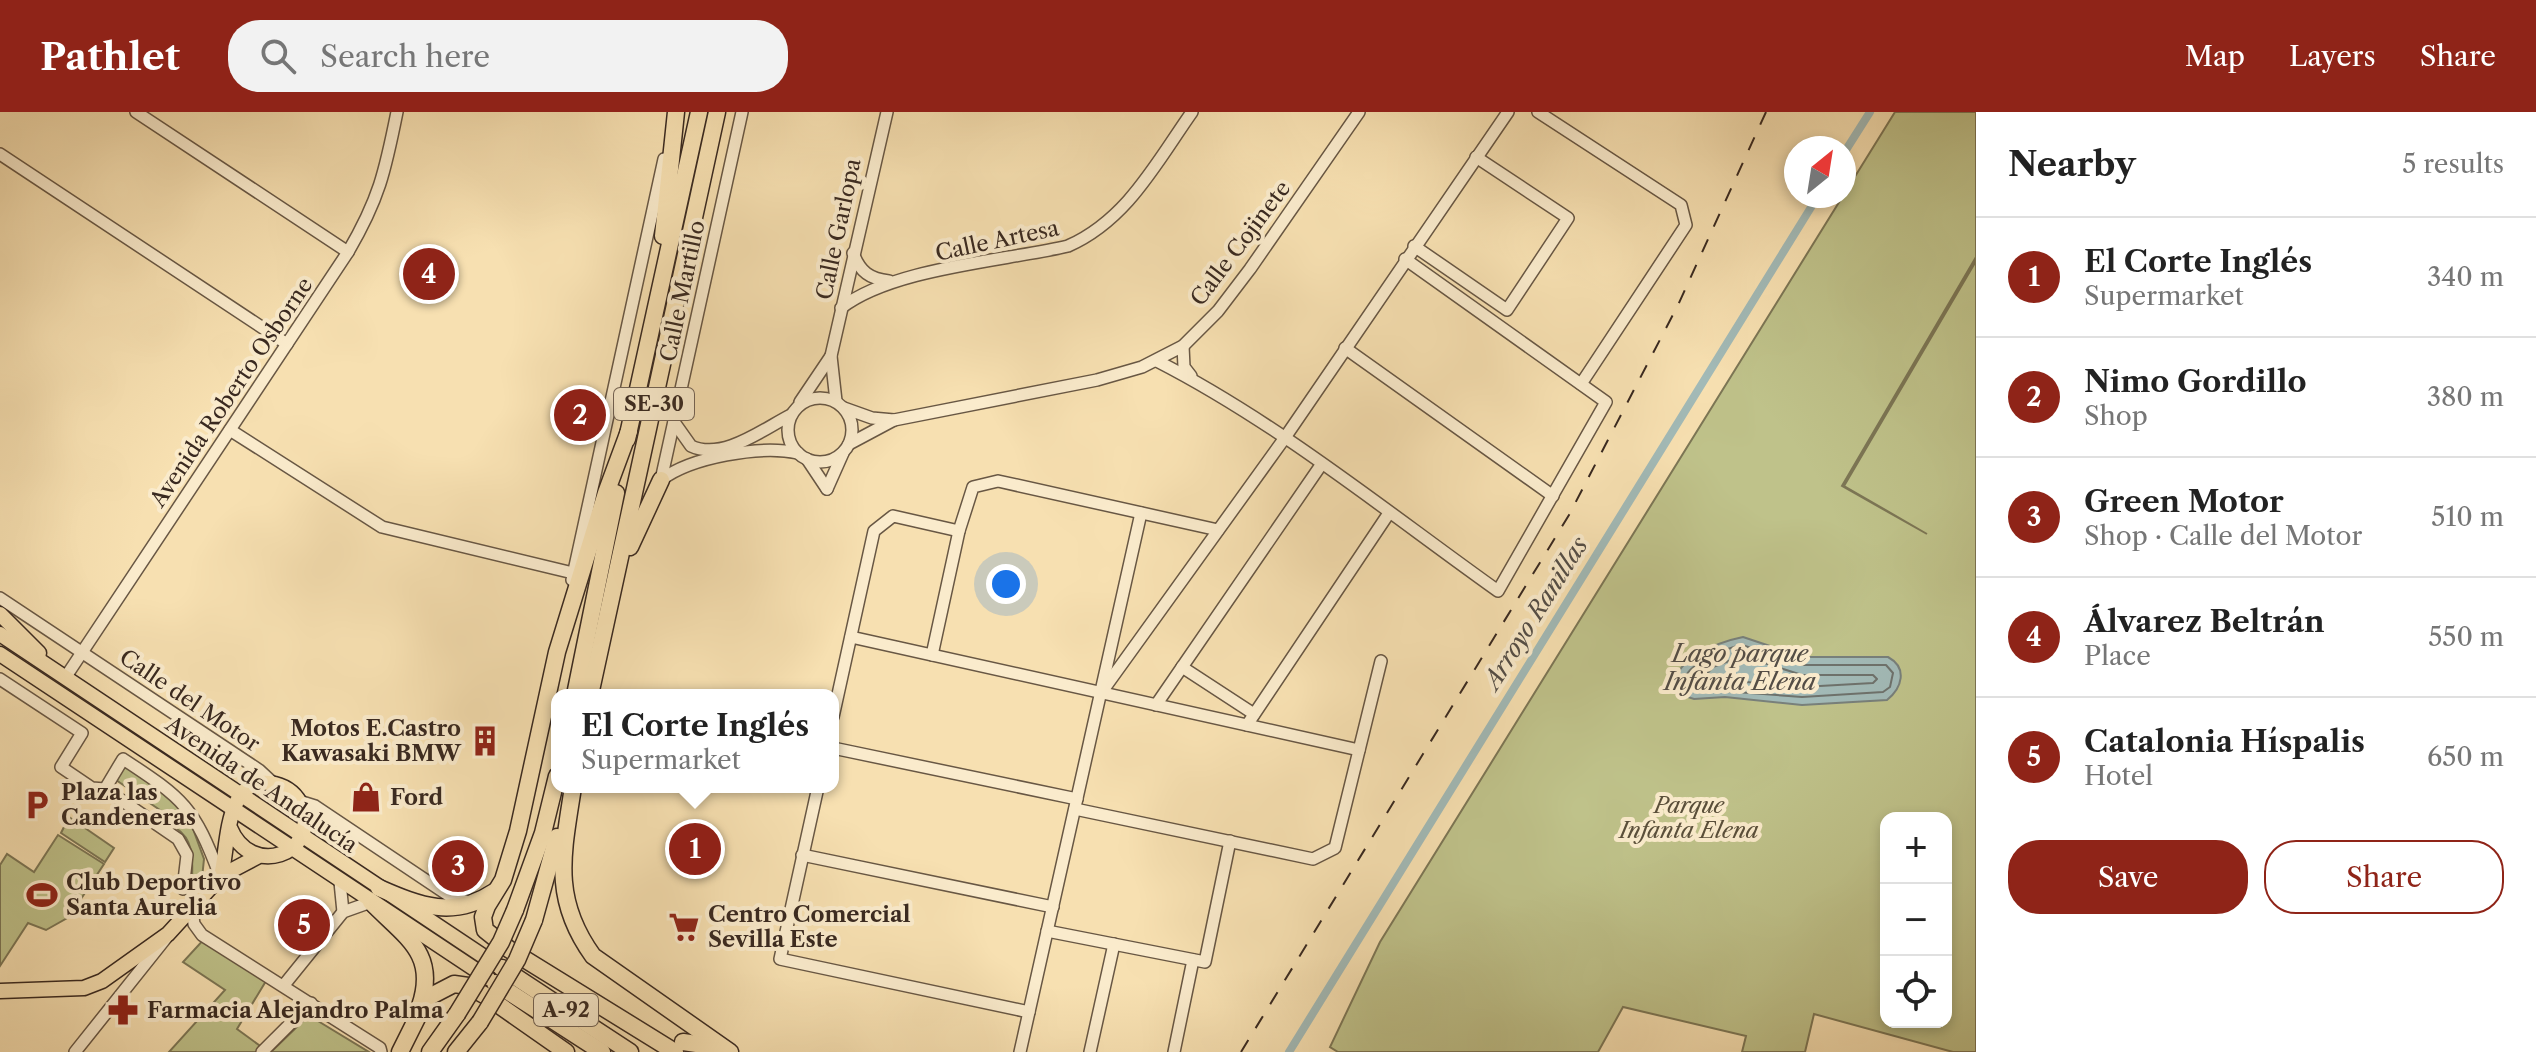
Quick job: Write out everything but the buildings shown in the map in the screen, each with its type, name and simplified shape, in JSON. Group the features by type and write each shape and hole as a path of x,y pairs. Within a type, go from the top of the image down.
{"highway":[{"path":"662,282 663,236 676,112"},
{"name":"SE-30","path":"576,689 699,112"},
{"name":"SE-30","path":"591,689 717,112"},
{"path":"629,431 606,493 557,652 518,831 489,895 483,917 485,930 540,970 679,1047 692,1041 729,1052"},
{"path":"616,581 661,480"},
{"path":"430,1052 501,942 543,833 553,793"},
{"path":"456,1052 480,1022 517,960 534,920 569,793"},
{"path":"570,793 563,848 566,907 579,936 593,956 729,1052"},
{"path":"375,895 439,909 462,909 489,895"},
{"path":"375,895 424,960 427,981 400,1052"},
{"name":"A-92","path":"498,976 551,1001 637,1049"},
{"name":"A-92","path":"498,976 515,1006 602,1052"},
{"path":"417,1014 427,998 454,984 468,986 515,1006 588,1052"},
{"path":"515,1006 566,1052"}],"main road":[{"path":"0,614 65,678"},
{"name":"Avenida de Andalucía","path":"0,634 235,802 291,849 340,882 375,895"},
{"name":"Avenida de Andalucía","path":"0,654 235,802 301,836 375,895 498,976"},
{"path":"0,991 84,988 112,974 168,934 221,876 257,857 273,856 291,849 304,826 299,801 286,788 273,783 258,784 235,802 221,876"},
{"path":"230,828 244,850 257,857"},
{"path":"0,981 112,974"}],"street":[{"path":"136,112 348,252"},
{"name":"Avenida Roberto Osborne","path":"65,678 348,252 374,207 397,112"},
{"path":"557,652 676,112"},
{"name":"Calle Martillo","path":"661,480 742,112"},
{"name":"Calle Garlopa","path":"795,410 831,356 887,112"},
{"name":"Calle Artesa","path":"841,308 861,293 894,281 1046,252 1089,237 1111,222 1131,199 1192,112"},
{"name":"Calle Cojinete","path":"840,405 872,418 894,420 1097,380 1157,361 1183,346 1218,311 1359,112"},
{"path":"1101,693 1284,439 1508,112"},
{"path":"1538,112 1681,205 1686,225 1581,384"},
{"path":"0,154 287,344"},
{"path":"1414,246 1507,310 1568,218 1476,157"},
{"path":"853,253 858,266 873,279 894,281"},
{"path":"1157,361 1194,380 1284,439 1498,591 1606,402 1405,259"},
{"path":"1183,346 1184,367 1194,380"},
{"path":"1345,348 1553,496"},
{"name":"Calle Garlopa","path":"831,356 840,405"},
{"path":"673,422 691,446 712,450 748,439 795,410 818,397 840,405 851,422 846,448 827,489 788,433 795,410"},
{"name":"Calle Cojinete","path":"846,448 894,420"},
{"path":"230,430 382,527 573,573"},
{"path":"661,480 691,464 770,450 830,460 846,448"},
{"path":"1156,705 1321,465"},
{"path":"932,655 959,531 973,487 987,481 1218,530"},
{"path":"1020,1052 1141,513"},
{"path":"1250,720 1389,513"},
{"path":"839,690 874,531 893,516 959,531"},
{"name":"Calle del Motor","path":"0,598 259,770 273,783"},
{"path":"851,637 1156,705 1250,720 1359,750"},
{"path":"839,749 1313,859 1335,848 1381,661"},
{"path":"1182,667 1250,720"},
{"path":"0,679 82,733 61,767 92,788 105,789 178,839 187,855 183,889"},
{"path":"105,789 123,759 176,794 196,818 221,876"},
{"path":"817,793 780,959 1029,1012"},
{"path":"299,801 315,806 451,897 468,902 489,895"},
{"path":"1047,931 1205,962 1230,841"},
{"path":"208,846 228,848"},
{"path":"802,855 1053,907"},
{"path":"340,882 343,912"},
{"path":"284,985 343,912 375,895"},
{"path":"192,910 194,924 202,935 284,985 380,1048 381,1052"},
{"path":"75,1052 168,934"},
{"path":"1090,1052 1114,944"},
{"path":"1174,1052 1193,960"},
{"path":"112,974 131,975 127,989"},
{"path":"262,1052 311,1003"}],"green space":[{"name":"Parque Infanta Elena","path":"1895,112 1976,112 1976,257 1842,486 1927,534 1844,486 1976,261 1976,1052 1953,1052 1814,1014 1805,1052 1742,1052 1746,1036 1623,1007 1598,1052 1338,1052 1330,1047 1380,942 1835,208 1856,208 1856,175"},
{"path":"125,766 169,794 189,818 204,859 201,888 192,885 192,854 187,839 176,828 179,823 116,780"},
{"path":"69,817 114,848 105,862 61,833"},
{"name":"Club Deportivo Santa Aurelia","path":"58,835 104,864 69,917 46,930 28,923 0,966 0,865 7,854 34,872"},
{"path":"206,937 269,976 237,1029 263,1048 260,1052 169,1052 225,990 183,962"},
{"path":"313,1018 369,1052 271,1052 304,1020"}],"water":[{"name":"Lago parque Infanta Elena","path":"1743,637 1803,657 1888,657 1898,667 1901,678 1887,700 1802,705 1725,697 1694,699 1675,693 1679,671 1686,663 1708,648"}],"waterway":[{"name":"Arroyo Ranillas","path":"1855,136 1870,112"},
{"name":"Arroyo Ranillas","path":"1289,1052 1811,208"}],"railway":[{"path":"1241,1052 1569,515 1678,305 1766,112"}],"place":[{"name":"Álvarez Beltrán","path":"429,274"},
{"name":"Nimo Gordillo","path":"580,415"},
{"name":"Motos E.Castro Kawasaki BMW","path":"485,741"},
{"name":"Ford","path":"366,797"},
{"name":"Plaza las Candeneras","path":"37,805"},
{"name":"El Corte Inglés","path":"695,849"},
{"name":"Green Motor","path":"458,866"},
{"name":"Club Deportivo Santa Aurelia","path":"42,895"},
{"name":"Catalonia Híspalis","path":"304,925"},
{"name":"Centro Comercial Sevilla Este","path":"684,927"},
{"name":"Farmacia Alejandro Palma","path":"123,1010"}]}
